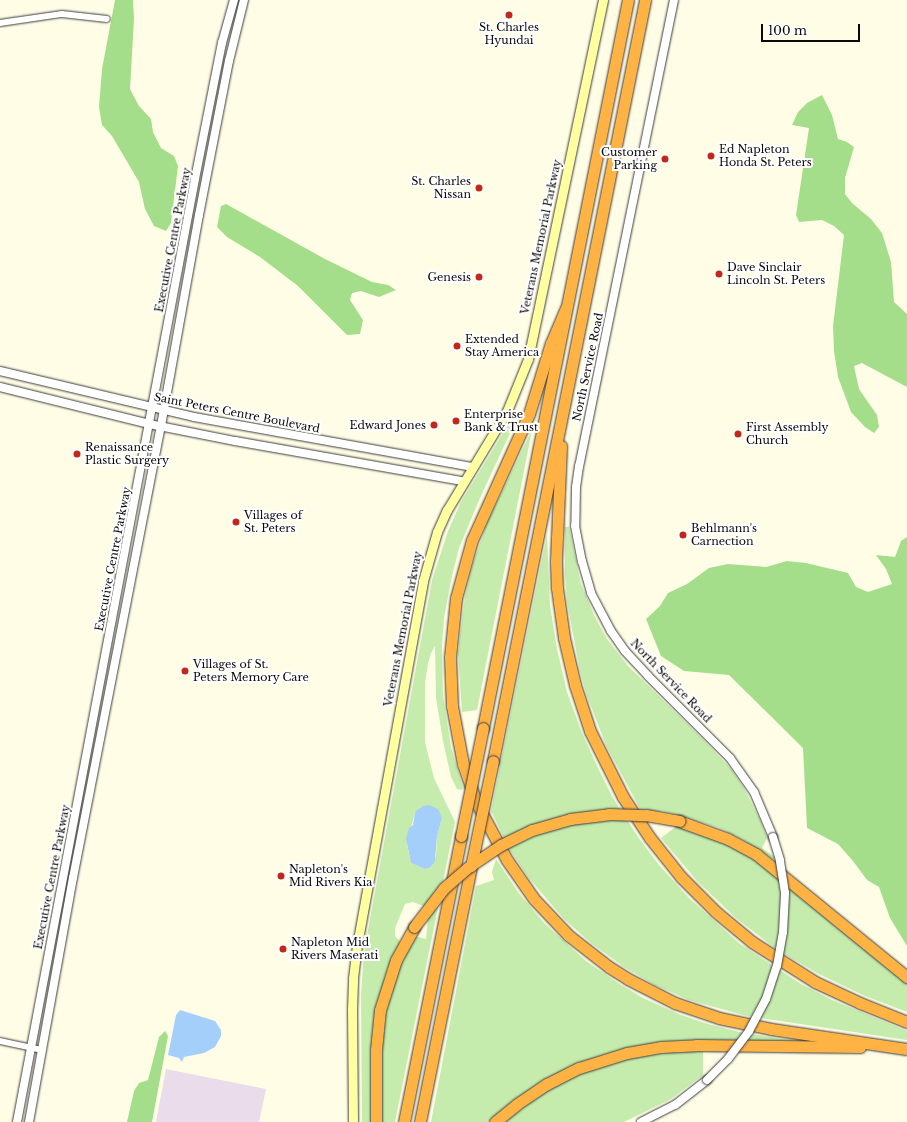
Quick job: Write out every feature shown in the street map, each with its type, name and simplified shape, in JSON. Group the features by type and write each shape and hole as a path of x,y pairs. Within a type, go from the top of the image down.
{"highway":[{"path":"404,1122 628,0"},
{"path":"420,1122 645,0"},
{"path":"566,308 550,343 529,414 476,529 465,561 456,598 450,657 452,706 463,764 476,802 507,860 534,899 573,939 609,967 628,979 675,1003 719,1018 777,1030 907,1049"},
{"path":"562,411 556,540 557,588 561,619 569,661 582,708 600,753 620,792 636,819 665,858 698,894 734,927 771,955 816,982 860,1003 907,1022"},
{"path":"376,1122 376,1050 380,1010 396,960 414,927 444,888 467,868 501,845 532,830 570,819 608,814 646,815 679,821 722,836 756,854 907,977"},
{"path":"495,1122 517,1104 547,1084 579,1068 627,1053 662,1047 696,1045 842,1048 893,1046"}],"main road":[{"name":"Veterans Memorial Parkway","path":"353,1122 353,978 362,914 423,581 437,532 463,481 507,411 528,359 603,0"}],"street":[{"name":"Executive Centre Parkway","path":"17,1122 222,43 234,0"},
{"name":"Executive Centre Parkway","path":"28,1122 73,878 161,426 212,148 234,37 244,0"},
{"name":"North Service Road","path":"641,1122 675,1105 707,1080 728,1059 749,1031 766,999 777,966 782,942 784,893 780,860 773,837 754,792 730,758 648,676 625,651 611,631 591,593 580,556 575,526 576,487 579,466 674,0"},
{"path":"0,23 62,14 107,19"},
{"name":"Saint Peters Centre Boulevard","path":"0,371 163,411 472,467"},
{"path":"0,387 149,424 252,444 463,481"},
{"path":"0,1040 42,1050"}],"shaded area":[{"path":"166,1069 266,1089 259,1122 156,1122"}],"green space":[{"path":"115,0 133,0 134,19 130,89 139,106 151,119 153,132 161,148 174,156 178,166 171,223 166,231 154,226 145,209 139,182 112,136 102,125 99,107 102,69"},
{"path":"822,95 832,115 838,139 847,142 854,147 845,178 845,194 852,203 871,219 882,233 891,262 894,302 907,314 907,387 862,363 854,366 859,389 877,415 879,427 874,433 865,427 851,412 838,377 834,351 833,326 844,235 834,226 822,220 799,222 796,215 809,128 792,125 798,112 807,103"},
{"path":"226,204 325,259 372,282 388,285 396,290 379,297 361,291 352,293 350,300 363,320 360,334 347,335 298,286 260,257 227,237 217,227 221,206"},
{"path":"514,415 518,416 480,498 459,548 444,618 442,646 443,696 451,747 463,788 461,790 457,789 451,777 443,741 436,698 435,646 428,664 425,683 425,742 434,778 455,822 395,1122 380,1122 380,1051 383,1017 397,969 414,936 426,939 429,908 413,902 405,904 395,928 395,936 400,941 379,997 371,1122 362,1122 361,995 364,952 432,580 448,531 461,502","holes":["415,812 442,818 437,836 436,857 430,868 425,869 411,863 407,845"]},
{"path":"532,430 477,710 462,712 458,653 465,596 472,567 487,523"},
{"path":"565,527 569,527 581,584 595,617 607,639 628,666 704,740 731,769 744,788 761,822 767,838 762,848 775,857 774,860 743,840 719,828 679,815 661,811 647,820 606,745 587,696 580,671 567,602 565,574"},
{"path":"547,535 550,605 557,649 567,692 582,733 599,770 613,798 638,837 659,865 688,897 740,944 801,984 832,1000 907,1031 907,1040 747,1016 689,1000 655,985 624,967 591,943 564,919 528,877 510,850 491,811"},
{"path":"907,537 907,946 890,918 879,887 867,880 838,844 807,828 803,748 729,675 684,671 661,656 646,619 660,606 668,593 687,584 709,568 728,564 766,567 787,561 806,563 848,573 856,587 868,592 892,584 886,569 876,555 895,557 901,541"},
{"path":"678,825 716,837 763,864 907,982 907,1012 865,996 817,973 775,948 736,918 697,881 661,838"},
{"path":"496,859 518,892 544,923 586,961 643,998 681,1015 708,1024 739,1032 801,1042 624,1049 498,1114 489,1122 431,1122 476,886 494,880 492,872"},
{"path":"165,1031 168,1036 152,1122 127,1122 134,1091 139,1083 148,1080 159,1037"},
{"path":"703,1050 703,1075 671,1099 624,1122 502,1122 559,1083 584,1071 646,1053"}],"water":[{"path":"429,805 438,809 442,818 437,836 435,861 430,868 425,869 411,863 406,839 409,828 413,825 415,812 423,806"},
{"path":"180,1010 215,1021 221,1030 221,1036 215,1047 204,1053 184,1057 182,1062 179,1058 168,1055 176,1015"}],"place":[{"name":"St. Charles Hyundai","path":"509,15"},
{"name":"Ed Napleton Honda St. Peters","path":"711,156"},
{"name":"Customer Parking","path":"665,159"},
{"name":"St. Charles Nissan","path":"479,188"},
{"name":"Dave Sinclair Lincoln St. Peters","path":"719,274"},
{"name":"Genesis","path":"479,277"},
{"name":"Extended Stay America","path":"457,346"},
{"name":"Enterprise Bank & Trust","path":"456,421"},
{"name":"Edward Jones","path":"434,425"},
{"name":"First Assembly Church","path":"738,434"},
{"name":"Renaissance Plastic Surgery","path":"77,454"},
{"name":"Villages of St. Peters","path":"236,522"},
{"name":"Behlmann's Carnection","path":"683,535"},
{"name":"Villages of St. Peters Memory Care","path":"185,671"},
{"name":"Napleton's Mid Rivers Kia","path":"281,876"},
{"name":"Napleton Mid Rivers Maserati","path":"283,949"}]}
